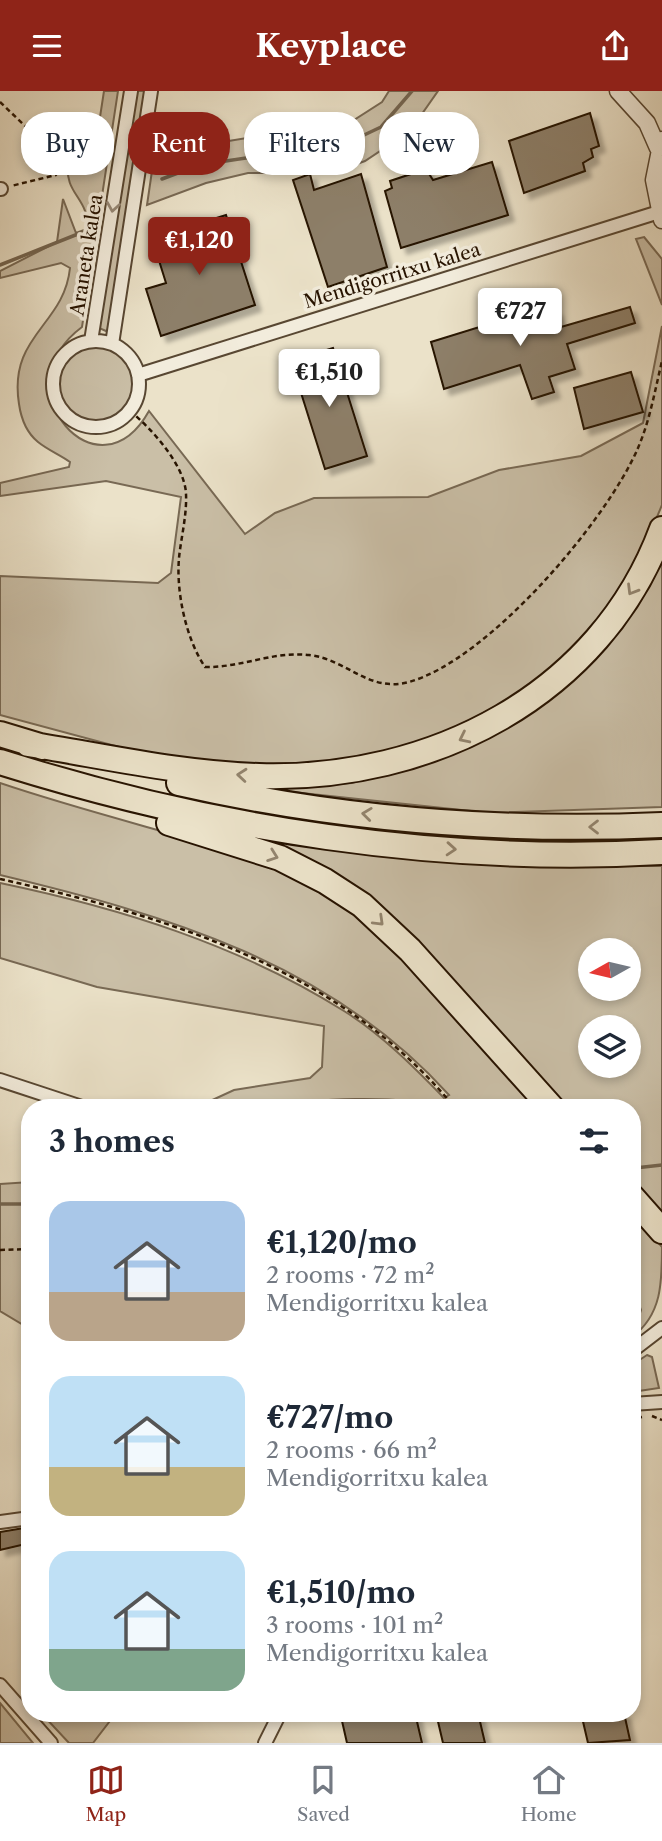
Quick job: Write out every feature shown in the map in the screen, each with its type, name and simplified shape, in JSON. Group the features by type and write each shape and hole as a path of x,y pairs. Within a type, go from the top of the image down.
{"highway":[{"path":"28,744 189,771 258,776 306,776 354,771 448,746 494,724 563,673 619,610 644,569 662,529"},
{"path":"0,734 28,744 181,784 334,810 515,826 662,825"},
{"path":"0,763 173,810 329,837 513,853 662,852"},
{"path":"0,763 45,786 280,858 325,880 362,905 410,950 544,1099"},
{"path":"641,1207 662,1231"}],"street":[{"name":"Araneta kalea","path":"91,341 131,91"},
{"name":"Araneta kalea","path":"112,344 151,91"},
{"path":"618,91 647,123 660,144 653,180 660,216"},
{"name":"Mendigorritxu kalea","path":"138,375 660,216"},
{"path":"91,341 112,344 129,356 138,375 139,389 130,411 117,422 90,427 66,415 58,404 54,391 58,364 66,353 91,341"},
{"path":"0,1080 58,1099"},
{"path":"641,1344 662,1328"},
{"path":"641,1403 662,1402"},
{"path":"0,1521 21,1519"},
{"path":"0,1685 21,1709"},
{"path":"33,1722 51,1743"},
{"path":"265,1743 276,1722"}],"path":[{"path":"0,102 47,147 59,163 56,175 1,189"},
{"path":"130,411 170,457 182,477 186,493 179,562 180,589 195,653 205,667 259,657 312,655 335,662 360,678 390,685 410,682 457,656 511,615 552,573 598,516 637,450 649,420 662,361"},
{"path":"0,879 136,913 248,955 327,996 361,1018 421,1068 448,1099"},
{"path":"0,1250 21,1249"},
{"path":"641,1418 652,1416 662,1420"}],"shaded area":[{"path":"104,91 118,91 114,117 114,112 101,112"},
{"path":"135,91 147,91 144,112 132,112"},
{"path":"389,91 438,91 423,112 379,112 379,152 365,161 365,113 382,102"},
{"path":"128,137 128,175 134,175 109,329 106,331 99,328"},
{"path":"244,138 244,174 206,183 147,205 151,175 230,175 230,141"},
{"path":"68,175 105,175 82,327 59,352 51,379 54,404 66,426 84,440 105,445 128,436 149,411 245,534 275,513 314,498 428,497 499,470 581,456 643,423 662,326 662,505 635,569 594,629 537,684 424,745 293,769 160,758 0,715 0,576 158,583 171,573 181,497 106,481 0,496 0,483 69,467 70,462 38,442 28,430 20,409 18,381 21,362 58,304 66,288 70,268 61,263 0,278 0,271 57,242 63,199 76,233 87,229 85,210"},
{"path":"644,237 662,259 662,305 636,239"},
{"path":"95,347 110,350 122,358 130,370 133,385 130,400 122,412 110,420 95,423 80,420 68,412 60,400 57,385 60,370 68,358 80,350"},
{"path":"662,551 662,807 490,813 264,789 352,783 441,756 517,718"},
{"path":"0,783 252,858 288,873 322,891 383,938 438,992 532,1099 214,1099 234,1090 310,1078 322,1067 324,1026 97,987 0,958 0,883 134,917 221,948 263,967 358,1020 397,1051 444,1098 449,1095 402,1049 352,1011 299,978 184,927 0,875"},
{"path":"245,837 453,859 558,865 662,866 662,1222 641,1198 641,1099 552,1099 403,937"},
{"path":"21,1183 21,1324 0,1311 0,1184"},
{"path":"641,1222 662,1247 658,1297 655,1308 642,1328"},
{"path":"647,1355 652,1357 659,1388 641,1391 641,1359"},
{"path":"0,1703 33,1743 0,1743"},
{"path":"49,1722 109,1722 93,1743 69,1743"}],"building":[{"path":"590,113 599,146 591,149 593,157 583,163 585,171 524,193 509,141"},
{"path":"492,162 508,215 401,248 385,191 392,188 390,181 408,175 430,175 433,180 449,175 479,175 479,166"},
{"path":"310,175 314,190 361,175 387,267 328,287 293,180"},
{"path":"226,215 255,305 161,336 146,289 166,283 152,238"},
{"path":"630,307 635,323 567,344 575,369 549,377 554,392 532,399 520,365 444,389 431,342 528,312 530,317 556,310 561,327"},
{"path":"333,348 367,456 325,469 291,361"},
{"path":"631,372 643,412 584,429 574,388"},
{"path":"21,1528 21,1545 0,1550 0,1532"},
{"path":"342,1722 417,1722 422,1743 347,1743"},
{"path":"438,1722 480,1722 485,1743 443,1743"},
{"path":"583,1722 626,1722 630,1740 588,1743"}],"waterway":[{"path":"162,179 199,165 287,152 324,154 381,127 412,91"},
{"path":"0,265 83,232"},
{"path":"641,1167 662,1165"},
{"path":"0,1204 21,1204"}]}
